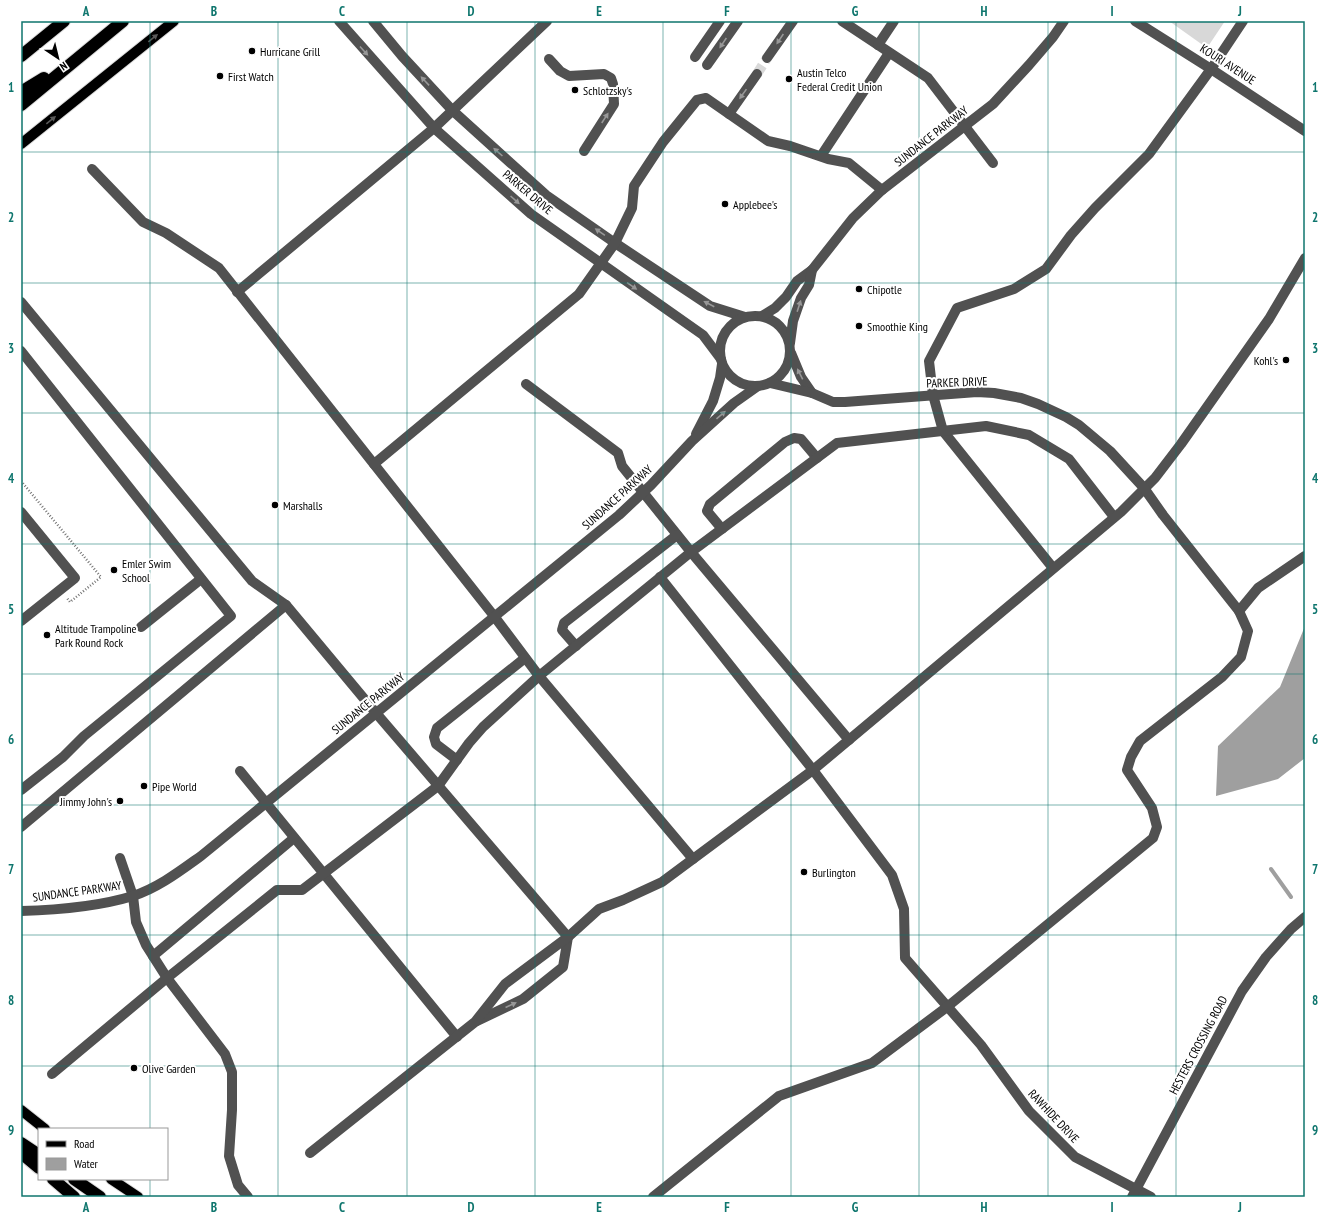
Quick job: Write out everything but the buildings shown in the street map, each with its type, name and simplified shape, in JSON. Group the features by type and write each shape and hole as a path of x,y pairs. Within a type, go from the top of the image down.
{"highway":[{"path":"21,56 64,21"},
{"path":"21,92 49,74 122,21"},
{"path":"21,104 122,21"},
{"path":"21,1143 38,1154"},
{"path":"21,1153 38,1167"},
{"path":"54,1180 74,1197"},
{"path":"75,1180 100,1197"}],"main road":[{"path":"21,144 174,21"},
{"path":"21,1110 44,1128"},
{"path":"112,1180 138,1197"}],"street":[{"name":"PARKER DRIVE","path":"339,21 434,128 531,214 703,335 721,361"},
{"name":"PARKER DRIVE","path":"373,21 402,56 452,110 546,194 615,243 710,306 745,317"},
{"path":"237,292 434,128 547,21"},
{"path":"695,57 720,21"},
{"path":"708,65 738,21"},
{"path":"767,58 792,21"},
{"path":"842,21 928,78 993,163"},
{"path":"878,45 894,21"},
{"name":"SUNDANCE PARKWAY","path":"762,316 775,308 786,297 797,281 812,270 854,218 882,190 993,104 1053,37 1064,21"},
{"name":"KOURI AVENUE","path":"1135,21 1305,131"},
{"path":"1053,568 943,431 933,395 929,361 957,308 1014,289 1046,269 1071,235 1095,208 1149,154 1211,69 1243,21"},
{"path":"821,156 889,53"},
{"path":"549,59 560,71 569,76 604,74 611,78 613,84 614,104 584,151"},
{"path":"729,114 756,74"},
{"path":"374,464 579,294 615,243 632,208 634,186 663,142 697,100 706,98 768,141 849,163 882,190"},
{"path":"92,169 143,222 166,233 219,268 494,616 539,676 693,859"},
{"path":"476,1022 504,984 568,938 599,909 662,882 813,770 1114,517 1155,478 1181,444 1264,326 1305,258"},
{"name":"SUNDANCE PARKWAY","path":"790,348 794,321 801,298 809,285 812,270"},
{"path":"21,302 252,581 286,606 568,938"},
{"path":"790,348 788,366 780,376 770,384 758,386 746,385 736,381 728,374 721,361 720,345 723,335 734,323 745,317 762,316 772,320 780,326 786,334 801,376 812,393"},
{"path":"21,351 230,616 21,790"},
{"name":"SUNDANCE PARKWAY","path":"692,441 713,401 720,378 721,361"},
{"path":"526,384 618,453 622,466 677,535 849,740"},
{"name":"PARKER DRIVE","path":"770,384 812,393 833,402 977,392 994,393 1021,398 1066,417 1080,425 1110,451 1144,488 1163,515 1239,611 1248,631 1241,657 1222,677 1140,741 1132,757 1127,770 1152,808 1157,827 1153,838 947,1007"},
{"name":"SUNDANCE PARKWAY","path":"21,911 51,910 102,903 133,896 167,880 201,856 619,515 644,492 692,441 734,403 758,386"},
{"path":"52,1074 167,978 277,890 302,890 438,786 483,727 539,676 691,552 837,443 986,426 1034,437 1069,459 1114,517"},
{"path":"722,529 707,511 710,504 785,442 794,438 801,439 817,458"},
{"path":"21,512 75,578 21,621"},
{"path":"576,646 562,630 564,623 677,535"},
{"path":"1239,611 1258,588 1305,556"},
{"name":"RAWHIDE DRIVE","path":"660,578 813,770 892,875 904,909 905,958 980,1045 1029,1111 1075,1157 1134,1193 1151,1197"},
{"path":"141,627 201,579"},
{"path":"21,827 286,606"},
{"path":"457,760 436,744 434,737 437,728 525,658"},
{"path":"240,771 457,1036"},
{"path":"153,956 294,838"},
{"path":"120,858 133,896 136,922 146,945 167,978 225,1054 232,1072 232,1110 229,1156 238,1185 248,1197"},
{"name":"HESTERS CROSSING ROAD","path":"1134,1193 1242,991 1266,957 1291,929 1305,917"},
{"path":"310,1153 476,1022 523,1000 563,967 568,938"},
{"path":"653,1197 779,1096 872,1063 947,1007"}],"shaded area":[{"path":"1169,21 1225,21 1207,48"}],"water":[{"path":"1305,626 1305,758 1278,779 1216,796 1218,746 1280,687"}],"waterway":[{"path":"1271,869 1291,897"}],"tunnel":[{"path":"757,74 767,58"}],"place":[{"name":"Hurricane Grill","path":"252,51"},
{"name":"First Watch","path":"220,76"},
{"name":"Austin Telco Federal Credit Union","path":"789,79"},
{"name":"Schlotzsky's","path":"575,90"},
{"name":"Applebee's","path":"725,204"},
{"name":"Chipotle","path":"859,289"},
{"name":"Smoothie King","path":"859,326"},
{"name":"Kohl's","path":"1286,360"},
{"name":"Marshalls","path":"275,505"},
{"name":"Emler Swim School","path":"114,570"},
{"name":"Altitude Trampoline Park Round Rock","path":"47,635"},
{"name":"Pipe World","path":"144,786"},
{"name":"Jimmy John's","path":"120,801"},
{"name":"Burlington","path":"804,872"},
{"name":"Olive Garden","path":"134,1068"}]}
